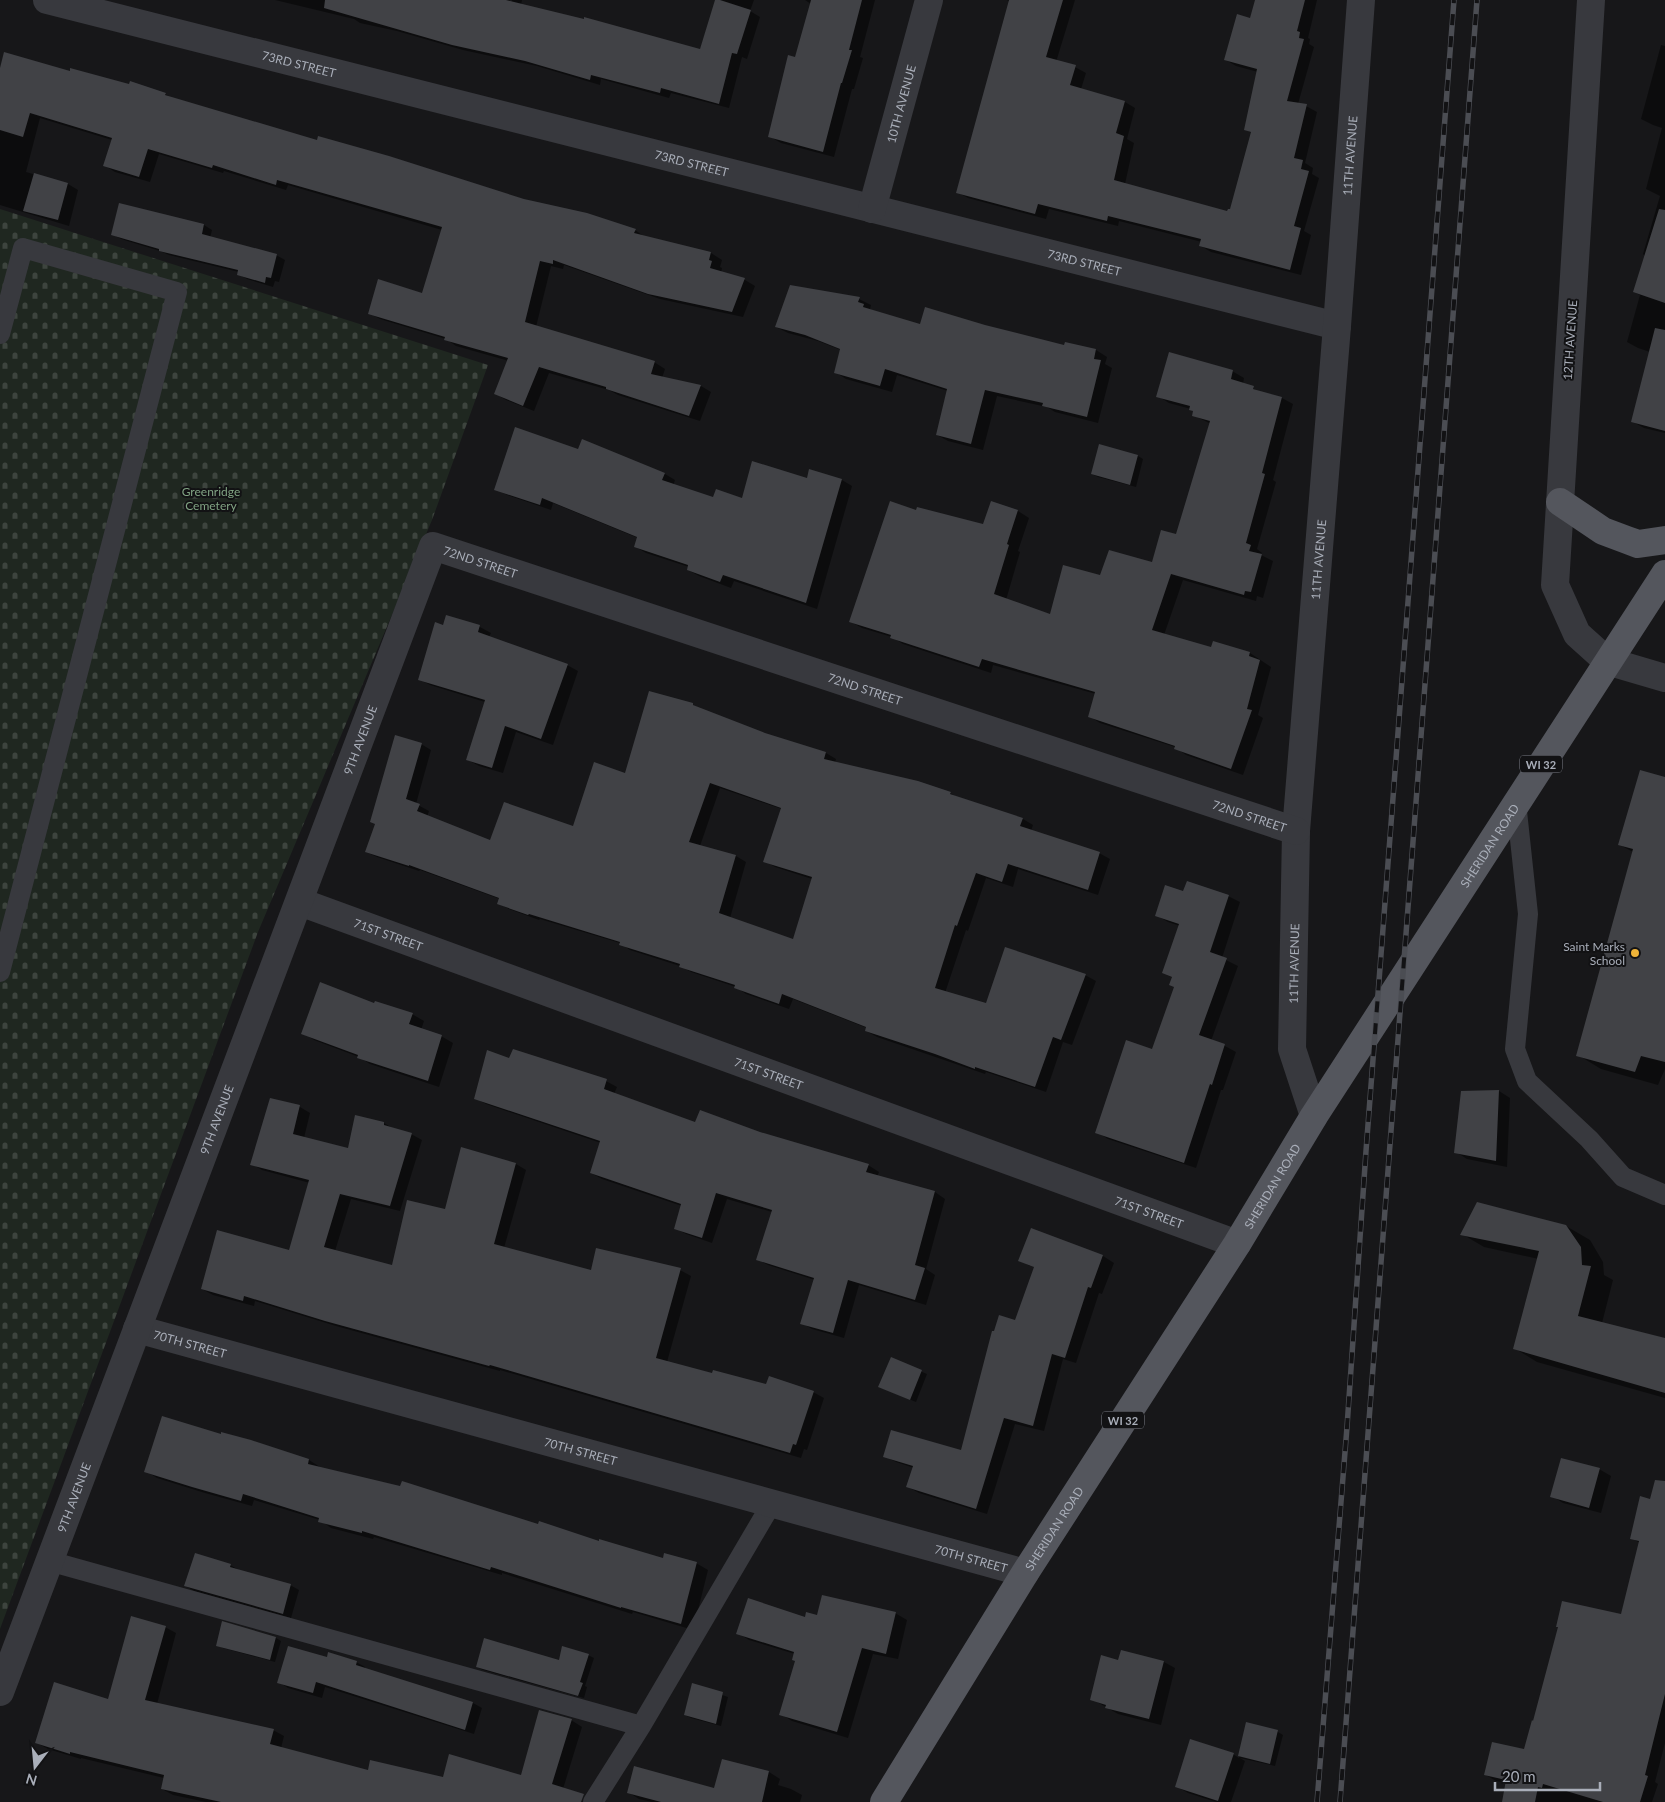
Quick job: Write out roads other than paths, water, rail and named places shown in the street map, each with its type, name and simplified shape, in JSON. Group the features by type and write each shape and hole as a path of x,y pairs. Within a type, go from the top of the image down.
{"main road":[{"path":"1560,502 1603,531 1638,544 1665,540"},
{"name":"SHERIDAN ROAD","path":"884,1802 1025,1573 1237,1244 1314,1116 1607,661 1663,580"}],"street":[{"name":"73RD STREET","path":"47,0 1338,326"},
{"name":"10TH AVENUE","path":"872,209 929,0"},
{"name":"11TH AVENUE","path":"1314,1116 1292,1049 1296,832 1338,326 1361,0"},
{"name":"12TH AVENUE","path":"1591,0 1555,585 1577,634 1607,661"},
{"name":"72ND STREET","path":"433,546 1296,832"},
{"name":"9TH AVENUE","path":"0,1692 433,546"},
{"path":"1607,661 1665,678"},
{"name":"71ST STREET","path":"300,902 1237,1244"},
{"name":"70TH STREET","path":"137,1329 1025,1573"}],"lane":[{"path":"0,334 23,248 177,292 0,972"},
{"path":"1516,802 1528,914 1515,1049 1527,1081 1589,1139 1623,1177 1665,1195"},
{"path":"593,1802 641,1726 772,1503"},
{"path":"49,1561 641,1726"}],"railway":[{"path":"1317,1802 1454,0"},
{"path":"1340,1802 1477,0"}],"place":[{"name":"Saint Marks School","path":"1635,953"}],"park label":[{"name":"Greenridge Cemetery","path":"211,498"}]}
